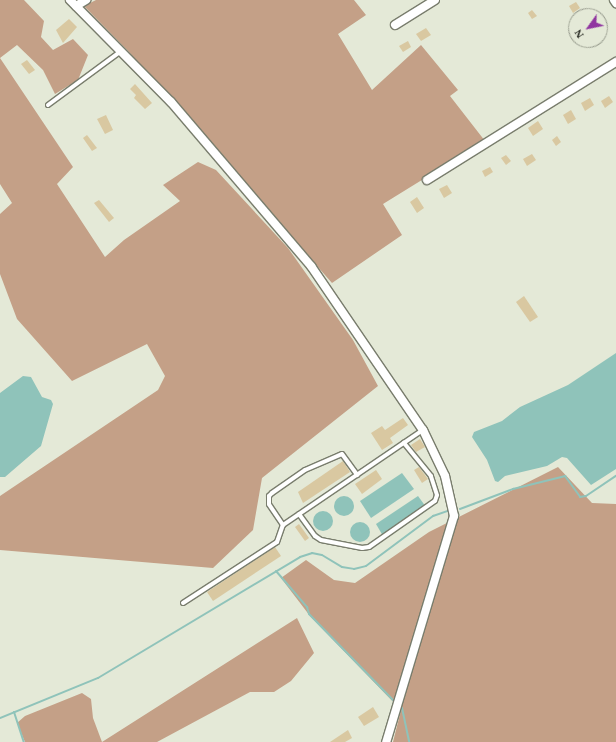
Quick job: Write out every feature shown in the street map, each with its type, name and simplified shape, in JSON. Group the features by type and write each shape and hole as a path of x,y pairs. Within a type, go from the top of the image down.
{"street":[{"path":"73,3 86,0"},
{"path":"395,25 435,0"},
{"path":"73,3 171,102 311,266 423,430 445,476 454,516 385,741"},
{"path":"427,180 616,62"}],"lane":[{"path":"48,105 120,52"},
{"path":"183,603 276,542 283,525 423,430"},
{"path":"299,514 315,536 321,540 362,548 369,547 435,501 437,495 431,476 404,443"},
{"path":"283,525 269,504 272,493 305,470 342,454 357,475"}],"shaded area":[{"path":"0,0 24,0 44,21 41,37 53,50 73,39 88,55 78,80 55,94 43,70 17,45 0,58"},
{"path":"96,0 354,0 366,15 338,34 372,90 421,45 458,90 450,96 485,141 383,204 402,235 332,283 128,51 84,6"},
{"path":"0,58 73,167 57,184 105,257 124,240 180,201 163,185 198,162 216,170 288,248 353,340 378,386 262,478 253,530 213,568 0,550 0,496 158,390 165,376 147,344 72,381 17,319 0,274 0,214 12,203 0,184"},
{"path":"558,467 592,503 616,504 616,742 393,742 401,710 310,616 281,578 306,560 334,580 355,583 429,532"},
{"path":"297,618 314,653 291,681 274,692 250,692 157,742 102,742"},
{"path":"82,693 91,699 93,718 102,742 25,742 17,723 25,716"}],"water":[{"path":"616,353 616,469 591,485 567,458 562,457 547,466 505,476 498,482 495,481 487,460 472,437 474,432 502,421 520,407 568,385"},
{"path":"23,376 31,377 42,397 51,400 53,404 41,446 5,477 0,477 0,393"},
{"path":"402,473 414,489 371,518 360,501"},
{"path":"344,496 351,499 354,506 351,513 344,516 337,513 334,506 337,499"},
{"path":"418,496 426,507 383,536 376,524"},
{"path":"323,511 330,514 333,521 330,528 323,531 316,528 313,521 316,514"},
{"path":"360,522 367,525 370,532 367,539 360,542 353,539 350,532 353,525"}],"building":[{"path":"576,2 580,8 570,8 569,6"},
{"path":"532,10 537,16 532,19 528,13"},
{"path":"69,19 77,27 63,43 56,30"},
{"path":"426,28 431,35 421,41 416,34"},
{"path":"408,41 411,47 403,52 399,46"},
{"path":"27,60 35,70 29,74 21,64"},
{"path":"135,84 152,103 145,109 134,98 136,95 130,89"},
{"path":"609,96 613,102 605,108 601,101"},
{"path":"590,98 594,105 585,111 581,103"},
{"path":"571,110 576,119 568,124 563,115"},
{"path":"106,115 113,130 105,134 97,119"},
{"path":"538,121 543,129 533,136 528,128"},
{"path":"87,135 97,148 92,151 83,138"},
{"path":"557,136 561,142 556,146 552,140"},
{"path":"532,154 536,160 527,166 523,159"},
{"path":"506,155 511,161 506,165 501,158"},
{"path":"490,167 493,172 485,177 482,171"},
{"path":"447,185 452,193 444,198 439,189"},
{"path":"417,197 424,208 417,213 410,202"},
{"path":"99,200 114,218 109,222 94,203"},
{"path":"524,296 538,317 530,322 516,302"},
{"path":"403,418 408,425 390,438 393,443 382,450 371,433 382,426 385,430"},
{"path":"420,439 425,447 416,452 411,445"},
{"path":"343,461 350,472 303,503 298,492"},
{"path":"419,467 428,479 422,483 414,470"},
{"path":"376,470 382,479 362,494 355,484"},
{"path":"299,524 309,538 305,541 295,527"},
{"path":"275,547 281,556 213,601 207,592"},
{"path":"373,707 379,717 364,726 358,717"},
{"path":"348,730 352,738 345,742 330,742"}],"waterway":[{"path":"460,509 513,489 565,476 580,497 586,496 616,476"},
{"path":"0,718 98,678 300,557 312,553 322,555 342,567 354,569 366,566 433,516 450,510"},
{"path":"276,571 307,607 309,614 394,701"},
{"path":"402,708 409,742"},
{"path":"14,712 24,742"}]}
